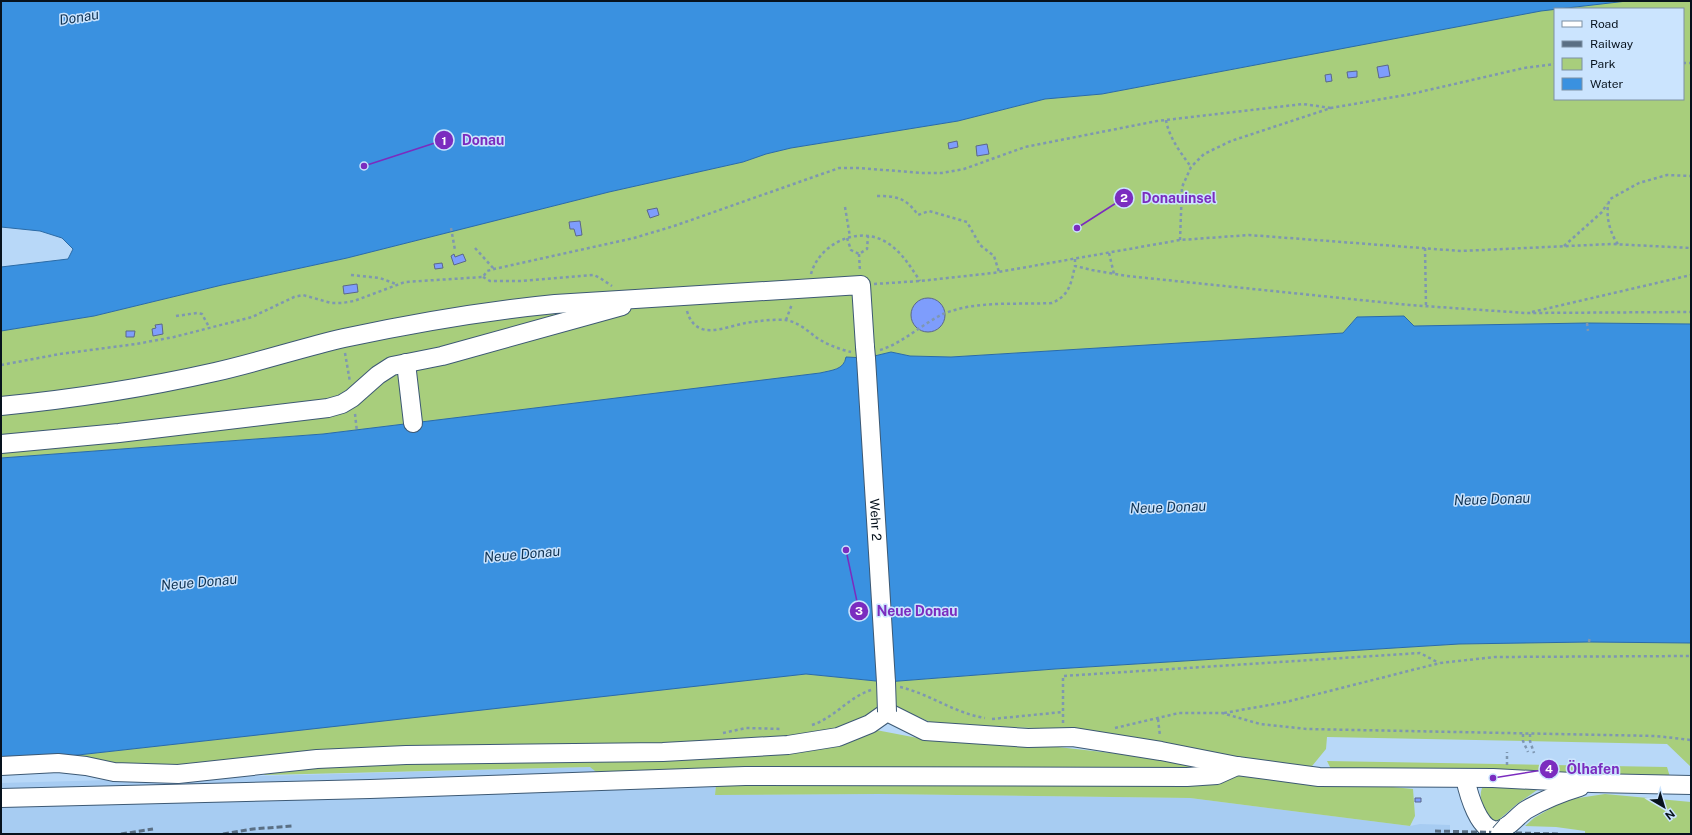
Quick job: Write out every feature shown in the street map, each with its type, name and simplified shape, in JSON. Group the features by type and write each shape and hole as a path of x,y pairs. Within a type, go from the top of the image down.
{"street":[{"path":"1,406 56,401 137,388 216,372 342,339 461,316 555,304 807,288 860,277"},
{"name":"Wehr 2","path":"860,277 888,712"},
{"path":"1,444 118,433 328,408 342,404 352,398 378,375 392,366 442,356 585,318 626,305 632,299"},
{"path":"406,363 413,423"},
{"path":"1,766 58,763 86,766 114,772 178,774 317,759 406,755 663,752 788,745 838,737 870,724 888,712 924,731 1028,738 1073,737 1161,751 1237,766 1319,777 1465,778 1691,785"},
{"path":"1,798 370,789 745,776 1187,777 1217,775 1237,766"},
{"path":"1465,778 1471,803 1484,826 1493,830 1504,830 1524,811 1551,796 1592,783"}],"path":[{"path":"1180,240 1182,187 1191,167 1204,154 1231,141 1331,108 1411,94 1524,68 1554,64"},
{"path":"482,277 487,272 494,269 634,238 667,228 839,168 942,173 964,169 1025,147 1166,120 1303,104 1331,108"},
{"path":"1166,120 1167,127 1176,146 1191,167"},
{"path":"1564,246 1602,212 1610,199 1639,183 1667,175 1691,176"},
{"path":"877,196 890,196 910,203 918,215 929,211 966,222 980,245 994,256 999,272"},
{"path":"1608,204 1609,226 1612,236 1618,244"},
{"path":"844,207 850,250 859,254"},
{"path":"451,228 455,250"},
{"path":"859,254 860,277 920,281 999,272 1180,240 1249,235 1461,251 1618,244 1691,248"},
{"path":"807,288 812,270 826,250 849,237 868,236 885,241 897,250 907,261 920,281"},
{"path":"859,254 867,249 868,236"},
{"path":"475,248 494,269"},
{"path":"1425,248 1426,306"},
{"path":"1109,253 1114,274"},
{"path":"1033,304 1052,303 1067,293 1071,285 1075,259"},
{"path":"1075,266 1114,274 1184,282 1426,306 1526,313 1691,312"},
{"path":"351,274 380,278 396,284"},
{"path":"1,365 60,354 136,344 174,337 252,317 294,296 302,295 331,303 342,303 354,301 396,284 405,282 482,277 490,281 521,281 594,275 615,289"},
{"path":"1526,313 1691,275"},
{"path":"685,296 688,317 694,324 703,329"},
{"path":"786,320 790,309"},
{"path":"176,316 196,313 202,314 209,327"},
{"path":"1587,323 1588,331"},
{"path":"346,358 351,389"},
{"path":"354,411 358,432"},
{"path":"1589,642 1590,636"},
{"path":"1063,709 1063,676 1420,652 1440,663"},
{"path":"1112,729 1179,714 1222,713 1286,702 1440,663 1495,657 1691,656"},
{"path":"1222,713 1260,724 1307,729 1656,736 1691,740"},
{"path":"1523,734 1523,741 1528,752"},
{"path":"1530,734 1530,741 1534,753"},
{"path":"1507,752 1507,760"}],"shaded area":[{"path":"591,767 600,775 717,774 715,795 878,794 1190,798 1410,826 1420,824 1450,825 1450,834 1,834 1,783"}],"green space":[{"path":"1627,1 1691,1 1691,324 1587,323 1414,326 1404,316 1357,317 1343,333 951,357 910,356 891,352 866,358 846,357 843,365 837,369 820,373 323,434 1,458 1,331 94,316 222,285 347,258 609,192 743,162 766,154 791,148 958,121 1045,99 1102,94 1254,65 1551,3 1554,8 1554,100 1684,100 1684,8 1567,8"},
{"path":"1589,642 1691,643 1691,767 1667,744 1327,737 1326,749 1308,771 1076,729 963,726 930,722 912,714 870,716 819,736 163,770 60,757 806,674 886,682 1055,669 1459,644"},
{"path":"876,730 923,739 1058,747 1173,760 1198,765 1201,772 1314,784 1363,784 1413,789 1415,816 1410,826 1190,798 878,794 715,795 717,774 600,775 590,767 265,775 259,771 274,767 555,760"},
{"path":"1327,761 1667,767 1670,777 1332,771"},
{"path":"1485,783 1540,788 1517,804 1495,823 1487,815 1482,805 1481,793"},
{"path":"1605,794 1691,802 1691,834 1585,834 1585,831 1556,827 1525,826 1534,818 1565,800"}],"water":[{"name":"Donau","path":"1,1 1627,1 1567,8 1554,8 1554,9 1102,94 1045,99 958,121 791,148 766,154 743,162 609,192 347,258 222,285 94,316 1,331 1,267 68,259 73,249 62,238 40,231 1,227"},
{"name":"Neue Donau","path":"1404,316 1414,326 1587,323 1691,324 1691,643 1589,642 1459,644 1055,669 886,682 806,674 60,757 1,760 1,458 323,434 820,373 837,369 843,365 846,357 866,358 891,352 910,356 951,357 1343,333 1357,317"}],"building":[{"path":"1388,65 1390,76 1379,78 1377,67"},
{"path":"1357,71 1357,77 1348,78 1347,72"},
{"path":"1331,74 1332,81 1326,82 1325,75"},
{"path":"957,141 958,147 949,149 948,143"},
{"path":"987,144 989,154 977,156 976,146"},
{"path":"657,208 659,215 650,218 647,210"},
{"path":"580,221 582,235 576,236 574,229 570,229 569,222"},
{"path":"454,254 455,257 463,254 466,261 454,265 451,256"},
{"path":"442,263 443,268 435,269 434,264"},
{"path":"357,284 358,292 344,294 343,286"},
{"path":"925,298 931,298 940,303 944,309 944,321 940,327 931,332 925,332 916,327 911,318 911,312 916,303"},
{"path":"162,324 163,334 153,336 152,329 156,328 155,325"},
{"path":"126,331 135,331 134,337 126,337"},
{"path":"1415,798 1421,798 1421,802 1415,802"}],"railway":[{"path":"223,834 253,829 292,826"},
{"path":"121,834 153,829"},
{"path":"1435,831 1558,834"}],"place":[{"name":"Donau","path":"364,166"},
{"name":"Donauinsel","path":"1077,228"},
{"name":"Neue Donau","path":"846,550"},
{"name":"Ölhafen","path":"1493,778"}]}
